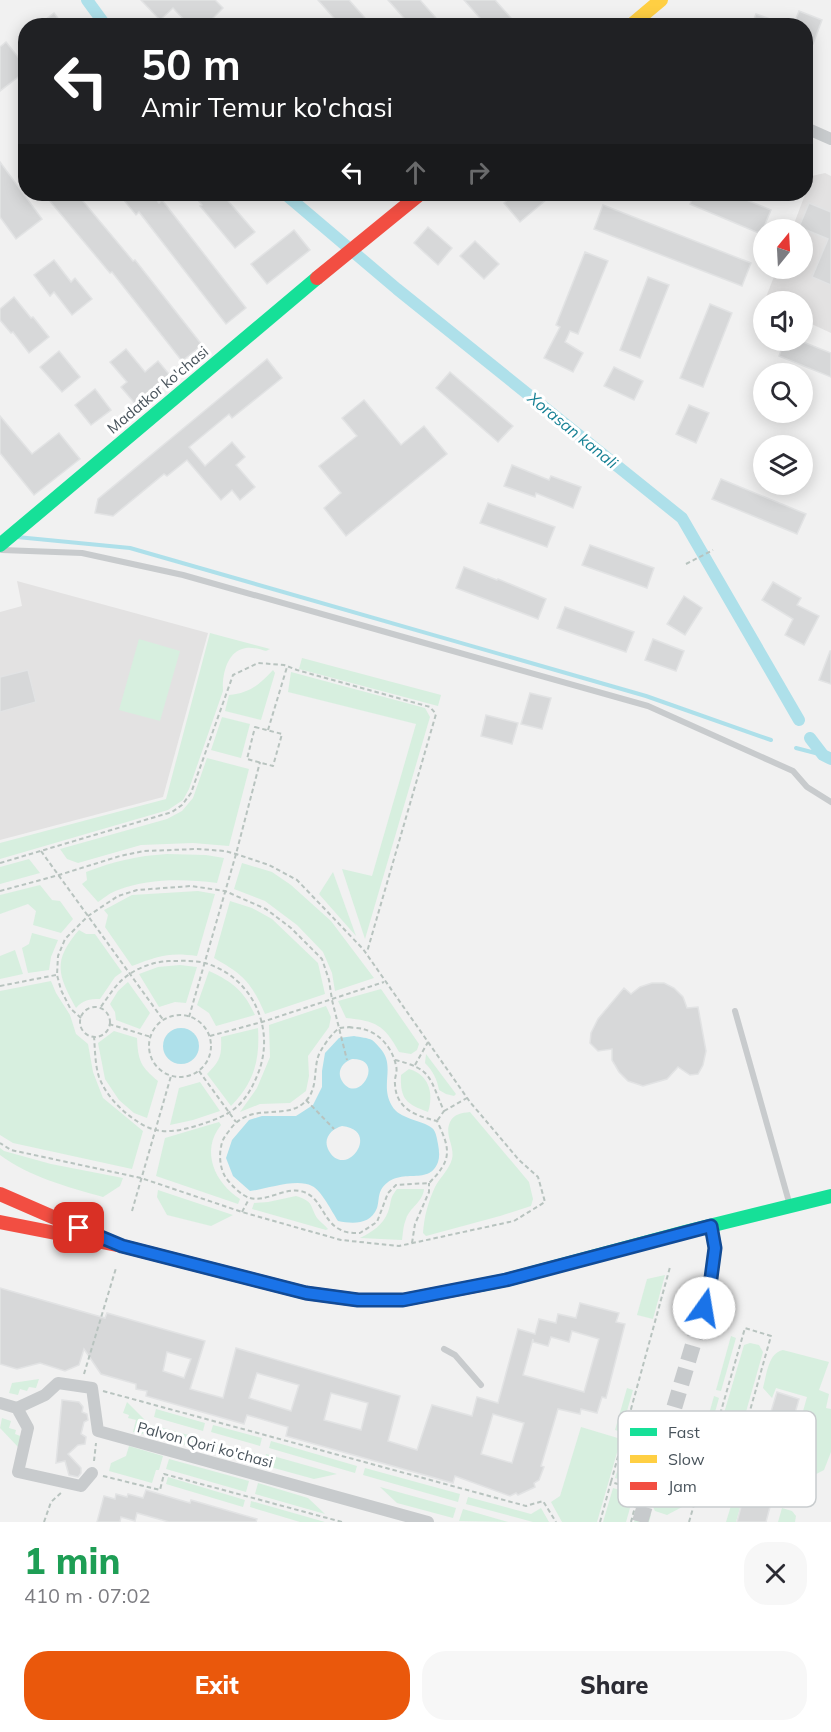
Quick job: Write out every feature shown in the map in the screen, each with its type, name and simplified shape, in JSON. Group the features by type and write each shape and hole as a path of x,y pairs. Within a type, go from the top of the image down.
{"main road":[{"path":"640,18 661,0"},
{"name":"Madatkor ko'chasi","path":"0,545 411,201"},
{"path":"0,1194 122,1246"},
{"path":"0,1222 122,1246 306,1293 358,1300 403,1300 506,1280 831,1196"},
{"path":"704,1308 709,1293 715,1248 711,1226"}],"street":[{"path":"813,131 831,140"},
{"path":"0,1403 16,1408 45,1395 58,1383 86,1387 98,1431"},
{"path":"16,1408 28,1428 18,1472 81,1486 92,1473"},
{"name":"Palvon Qori ko'chasi","path":"98,1431 428,1522"}],"lane":[{"path":"0,550 82,553 183,575 648,706 793,771 807,788 831,801"},
{"path":"735,1011 790,1206"},
{"path":"444,1349 455,1355 481,1385"}],"path":[{"path":"686,564 713,549"},
{"path":"0,863 172,812 191,793 233,675 258,663 287,666 430,707 436,714 367,954"},
{"path":"268,730 287,666"},
{"path":"255,727 268,730 282,734 273,766 247,759 255,727"},
{"path":"189,1017 260,762"},
{"path":"0,891 120,856 144,851 197,849 236,854 269,865 297,880 367,954 467,1098 519,1160 538,1177 546,1202 514,1221 399,1246 348,1241 242,1212 141,1178 11,1150 0,1143"},
{"path":"41,851 164,1021"},
{"path":"81,1018 70,1008 61,990 57,975 58,956 65,939 88,916 118,896 137,890 191,886 225,891 266,909 291,928 322,959 348,1060"},
{"path":"94,1036 99,1075 109,1096 130,1116 146,1126 169,1132 201,1125 237,1108 252,1089 264,1054 262,1022 253,998 237,980 204,963 183,960 159,962 130,974 120,982 100,1008"},
{"path":"0,986 57,975"},
{"path":"210,1036 262,1022 386,981"},
{"path":"100,1008 107,1014 109,1024 105,1032 94,1036 84,1032 81,1028 81,1018 86,1010 100,1008"},
{"path":"189,1017 198,1021 210,1036 210,1055 206,1064 190,1076 171,1076 154,1063 149,1043 159,1024 168,1018 189,1017"},
{"path":"109,1024 151,1037"},
{"path":"339,1028 363,1029 380,1037 390,1049 397,1067 394,1082 396,1096 407,1110 437,1121 444,1136 447,1156 442,1170 429,1183 396,1185 388,1193 377,1222 360,1233 341,1230 326,1217 317,1200 300,1191 278,1193 262,1199 249,1198 225,1177 219,1156 222,1140 236,1122 245,1115 296,1109 309,1097 315,1080 318,1056 328,1039 339,1028"},
{"path":"415,1065 428,1042"},
{"path":"394,1060 415,1065 430,1078 444,1111"},
{"path":"199,1071 236,1122"},
{"path":"132,1210 171,1076"},
{"path":"437,1121 444,1111 467,1098"},
{"path":"306,1100 334,1129"},
{"path":"412,1243 415,1224 429,1192 429,1183"},
{"path":"242,1212 249,1198"},
{"path":"348,1241 349,1232"},
{"path":"630,1411 670,1266"},
{"path":"116,1268 86,1387 525,1506 543,1502 556,1522"},
{"path":"721,1411 745,1328 771,1336 750,1411"},
{"path":"98,1431 92,1473 160,1490 164,1474 342,1522"},
{"path":"600,1522 618,1456"},
{"path":"611,1482 618,1484"},
{"path":"44,1522 51,1502 60,1494"},
{"path":"631,1522 635,1507"},
{"path":"689,1522 694,1507"}],"shaded area":[{"path":"825,173 831,176 831,333 813,325 813,291 768,291 773,279 813,279 813,219 796,219 803,201 813,201 813,176"},
{"path":"17,581 208,633 163,797 0,840 0,612 22,606"}],"green space":[{"path":"210,633 270,649 266,651 245,648 232,656 229,661 224,673 223,691 189,789 183,800 168,810 0,859 0,843 166,799"},
{"path":"139,639 180,651 160,721 119,710"},
{"path":"302,658 441,695 438,706 299,669"},
{"path":"273,670 275,673 261,720 225,711 229,695 254,687"},
{"path":"291,672 425,708 430,717 365,939 342,869 372,876 416,724 288,692"},
{"path":"222,717 250,724 241,758 211,750"},
{"path":"207,758 249,769 229,846 193,843 141,845 78,863 67,859 60,849 167,819 182,811 193,798"},
{"path":"167,854 224,858 217,883 180,880 142,883 115,891 98,902 82,884 87,880 86,872 97,868 135,858"},
{"path":"29,859 40,873 0,884 0,867"},
{"path":"242,863 272,872 291,885 331,921 374,978 335,991 332,973 323,952 297,925 265,901 234,889"},
{"path":"333,872 356,936 319,894"},
{"path":"40,885 52,900 60,901 73,919 61,933 33,925 36,911 28,904 0,914 0,895"},
{"path":"198,891 215,894 197,956 179,954 164,956 132,966 105,927 108,915 104,910 132,895"},
{"path":"230,901 252,908 272,919 318,963 325,994 265,1014 246,980 214,958"},
{"path":"79,930 86,934 95,934 122,972 115,977 100,999 86,1000 76,1008 62,977 61,960 70,941"},
{"path":"32,933 58,940 51,957 49,970 28,973 22,948 29,944"},
{"path":"15,950 23,974 0,979 0,956"},
{"path":"180,965 197,967 186,1003 175,1002 159,1007 139,974 158,967"},
{"path":"209,971 237,988 255,1015 216,1026 209,1013 197,1005"},
{"path":"51,981 70,1015 76,1034 88,1044 93,1072 103,1098 143,1131 132,1169 13,1143 0,1135 0,991"},
{"path":"128,982 150,1013 140,1029 116,1020 115,1012 110,1004 118,991"},
{"path":"381,989 419,1044 417,1050 411,1054 399,1052 388,1035 378,1026 346,1018 338,1001"},
{"path":"326,1006 331,1017 329,1027 308,1056 309,1076 306,1091 290,1103 260,1104 240,1112 257,1088 270,1057 269,1025"},
{"path":"258,1028 258,1050 254,1070 245,1089 231,1106 207,1074 219,1058 221,1037"},
{"path":"114,1031 137,1038 142,1063 158,1081 147,1118 134,1113 119,1100 105,1079 98,1043"},
{"path":"426,1054 456,1094 454,1096 439,1090 434,1075 425,1063"},
{"path":"409,1069 421,1076 428,1086 430,1105 428,1112 414,1106 403,1095 401,1075"},
{"path":"200,1082 220,1111 170,1125 179,1088"},
{"path":"470,1112 529,1182 533,1199 531,1206 426,1236 423,1233 428,1204 435,1187 452,1159 448,1127 458,1114"},
{"path":"219,1122 221,1125 212,1145 213,1166 224,1184 240,1199 238,1204 156,1176 165,1138"},
{"path":"0,1148 51,1164 123,1178 120,1186 103,1197 36,1175 0,1155"},
{"path":"397,1189 424,1189 406,1219 402,1240 360,1238 373,1231 383,1221"},
{"path":"158,1190 233,1215 211,1226 167,1215 157,1197"},
{"path":"296,1196 312,1206 317,1218 328,1229 252,1209 254,1203"},
{"path":"665,1275 653,1319 637,1315 647,1279"},
{"path":"731,1336 736,1338 721,1391 716,1390"},
{"path":"750,1343 759,1345 763,1352 746,1411 725,1411 744,1345"},
{"path":"783,1350 829,1362 819,1390 829,1394 826,1408 831,1409 831,1452 824,1470 816,1474 816,1411 803,1411 807,1397 776,1388 772,1398 763,1388 771,1360"},
{"path":"39,1379 36,1388 29,1387 27,1391 20,1389 18,1395 9,1393 12,1383"},
{"path":"627,1388 633,1390 627,1411 620,1411"},
{"path":"714,1396 719,1398 715,1411 710,1411"},
{"path":"127,1402 146,1421 143,1434 133,1432 136,1420 128,1418 129,1415 123,1413"},
{"path":"156,1409 205,1423 203,1431 154,1417"},
{"path":"2,1418 11,1421 9,1428 16,1430 15,1434 23,1437 19,1448 0,1428"},
{"path":"152,1425 258,1454 255,1464 150,1435"},
{"path":"213,1425 262,1438 260,1446 211,1432"},
{"path":"581,1427 618,1438 618,1449 597,1522 562,1522 551,1502 560,1496"},
{"path":"271,1441 357,1466 355,1473 269,1448"},
{"path":"129,1446 163,1456 152,1483 109,1471 111,1463 126,1456"},
{"path":"266,1454 337,1474 314,1479 263,1465"},
{"path":"169,1459 249,1481 246,1492 166,1469"},
{"path":"365,1468 460,1494 458,1502 363,1475"},
{"path":"168,1477 245,1500 243,1507 166,1484"},
{"path":"258,1483 308,1498 325,1514 255,1494"},
{"path":"380,1487 456,1508 453,1518 397,1503"},
{"path":"613,1488 618,1489 618,1507 630,1507 626,1522 603,1522"},
{"path":"468,1497 531,1514 541,1508 549,1522 533,1522 466,1504"},
{"path":"251,1501 325,1522 300,1522 250,1507"},
{"path":"639,1507 646,1507 651,1515 649,1522 634,1522"},
{"path":"653,1507 682,1507 667,1515 655,1511"},
{"path":"731,1507 740,1507 736,1522 726,1522"},
{"path":"782,1508 792,1511 796,1516 795,1522 778,1522"},
{"path":"463,1509 508,1522 459,1521"}],"water":[{"path":"181,1028 194,1033 199,1046 194,1059 181,1064 168,1059 163,1046 168,1033"},
{"path":"354,1036 366,1038 379,1047 387,1061 387,1090 392,1106 405,1117 432,1128 439,1151 438,1162 434,1170 428,1174 395,1178 388,1182 379,1194 374,1214 366,1220 355,1223 338,1221 319,1192 312,1186 298,1183 250,1191 233,1176 226,1158 232,1140 249,1120 262,1116 296,1116 313,1105 322,1087 325,1053 339,1038","holes":["352,1059 362,1061 367,1066 368,1072 366,1079 355,1088 348,1087 340,1077 343,1065","342,1126 354,1129 359,1136 360,1143 357,1151 344,1160 336,1158 327,1147 327,1139 331,1132"]}],"building":[{"path":"141,0 215,0 223,8 213,18 182,18 173,8 162,18 158,18"},
{"path":"318,0 349,0 365,18 334,18"},
{"path":"388,0 420,0 436,18 404,18"},
{"path":"464,0 495,0 511,18 480,18"},
{"path":"799,11 822,20 813,44 813,18 796,18"},
{"path":"54,13 58,18 47,18"},
{"path":"756,14 767,18 754,18"},
{"path":"6,42 18,57 18,77 0,91 0,47"},
{"path":"0,162 18,186 18,201 29,201 42,219 16,239 0,217"},
{"path":"50,201 83,201 133,261 135,260 202,345 182,361 112,272 110,273"},
{"path":"125,201 157,201 159,203 163,201 246,308 226,324 139,212 136,215"},
{"path":"199,201 228,201 255,232 235,248 200,206 202,205"},
{"path":"506,201 545,201 520,222 504,203"},
{"path":"691,201 749,201 771,210 767,219 753,219 753,231 690,204"},
{"path":"809,203 831,212 831,285 813,277 828,239 813,233 813,219 802,219"},
{"path":"603,205 751,263 742,286 594,229"},
{"path":"428,227 452,248 438,265 414,243"},
{"path":"294,230 310,250 267,284 251,264"},
{"path":"475,241 499,264 484,279 460,256"},
{"path":"585,252 608,261 578,334 570,331 565,342 583,353 573,372 544,358 560,327 556,325"},
{"path":"54,260 71,282 75,278 92,299 72,315 54,292 50,296 34,275"},
{"path":"648,277 669,285 640,358 620,350"},
{"path":"14,297 49,337 29,353 13,332 11,333 0,320 0,309"},
{"path":"710,304 732,313 703,387 680,378"},
{"path":"813,346 831,353 831,377 813,370 813,363 796,363 779,356 781,351 813,351"},
{"path":"126,349 145,372 158,361 173,379 138,407 121,387 127,382 110,362"},
{"path":"59,351 80,377 62,392 40,367"},
{"path":"267,359 282,378 232,418 229,414 189,447 205,466 232,442 245,457 236,465 255,487 240,500 232,490 221,500 187,460 167,476 164,474 113,516 95,513 98,499"},
{"path":"614,367 643,381 634,400 604,386"},
{"path":"450,372 513,426 498,442 436,388"},
{"path":"95,389 111,410 91,425 75,405"},
{"path":"364,400 401,445 424,426 447,454 346,536 324,508 341,493 319,466 357,436 342,418"},
{"path":"689,405 709,413 696,443 676,434"},
{"path":"0,416 32,454 59,433 80,459 34,495 0,453"},
{"path":"512,465 549,480 551,476 581,487 573,508 536,493 535,497 504,486"},
{"path":"721,479 753,492 753,495 760,495 806,514 797,534 712,499"},
{"path":"488,503 555,527 547,547 480,523"},
{"path":"590,545 654,568 647,588 582,565"},
{"path":"464,567 546,599 538,619 456,588"},
{"path":"773,582 801,598 797,605 819,616 804,645 785,635 793,619 762,600"},
{"path":"684,596 702,608 685,635 667,624"},
{"path":"565,607 634,632 626,652 557,628"},
{"path":"653,639 684,651 676,671 645,660"},
{"path":"831,651 831,684 819,680"},
{"path":"28,670 36,702 0,712 0,677"},
{"path":"530,693 551,698 542,729 521,724"},
{"path":"486,715 518,723 512,744 481,736"},
{"path":"652,983 664,983 674,988 683,997 687,1008 698,1007 706,1051 698,1074 690,1075 678,1067 667,1079 643,1086 628,1081 619,1072 612,1060 612,1049 598,1051 590,1043 591,1033 598,1019 624,988 631,994 640,987"},
{"path":"0,1288 105,1318 107,1313 205,1341 190,1389 223,1398 236,1348 400,1396 388,1441 417,1450 432,1405 472,1416 477,1397 498,1403 518,1329 535,1334 539,1319 556,1323 558,1314 576,1318 580,1303 619,1313 616,1322 625,1324 606,1398 602,1397 597,1413 581,1409 580,1414 558,1409 539,1480 534,1483 535,1487 510,1496 455,1476 453,1483 286,1436 288,1427 247,1415 244,1424 146,1396 147,1391 136,1389 136,1384 101,1374 84,1349 79,1365 65,1371 40,1363 17,1369 0,1364","holes":["572,1331 599,1339 584,1392 523,1375 533,1339 533,1342 548,1346 551,1337 569,1342","167,1352 191,1359 184,1378 163,1371","257,1373 299,1385 291,1411 249,1398","331,1393 368,1403 361,1430 324,1420","493,1414 524,1423 512,1463 481,1454"]},
{"path":"777,1392 799,1399 796,1411 771,1411"},
{"path":"62,1400 79,1402 83,1407 82,1412 87,1414 88,1420 84,1422 81,1434 86,1437 85,1444 78,1445 68,1454 81,1468 78,1477 69,1475 65,1461 56,1463"},
{"path":"146,1490 257,1519 256,1522 169,1522 137,1513 135,1521 121,1517 120,1522 97,1522 104,1496 115,1499 116,1494 127,1497 128,1494 143,1498"},
{"path":"741,1507 770,1507 766,1522 737,1522"}],"waterway":[{"name":"Xorasan kanali","path":"87,0 100,18"},
{"name":"Xorasan kanali","path":"293,201 397,289 682,518 799,720"},
{"path":"17,537 130,548 646,696 771,740"},
{"name":"Xorasan kanali","path":"810,738 823,755 831,759"},
{"path":"796,748 823,755"}],"tunnel":[{"path":"673,1411 704,1308"},
{"path":"640,1522 644,1507"}],"traffic: fast":[{"path":"0,545 317,278"},
{"path":"481,1285 831,1196"}],"traffic: slow":[{"path":"640,18 661,0"},
{"path":"704,1308 709,1293 715,1248 711,1226"}],"traffic: jam":[{"path":"317,278 411,201"},
{"path":"0,1194 78,1228"},
{"path":"0,1222 122,1246 306,1293 358,1300 403,1300 481,1285"}],"route":[{"path":"79,1228 122,1246 306,1293 358,1300 403,1300 506,1280 711,1226 715,1248 709,1293 704,1308"}]}
